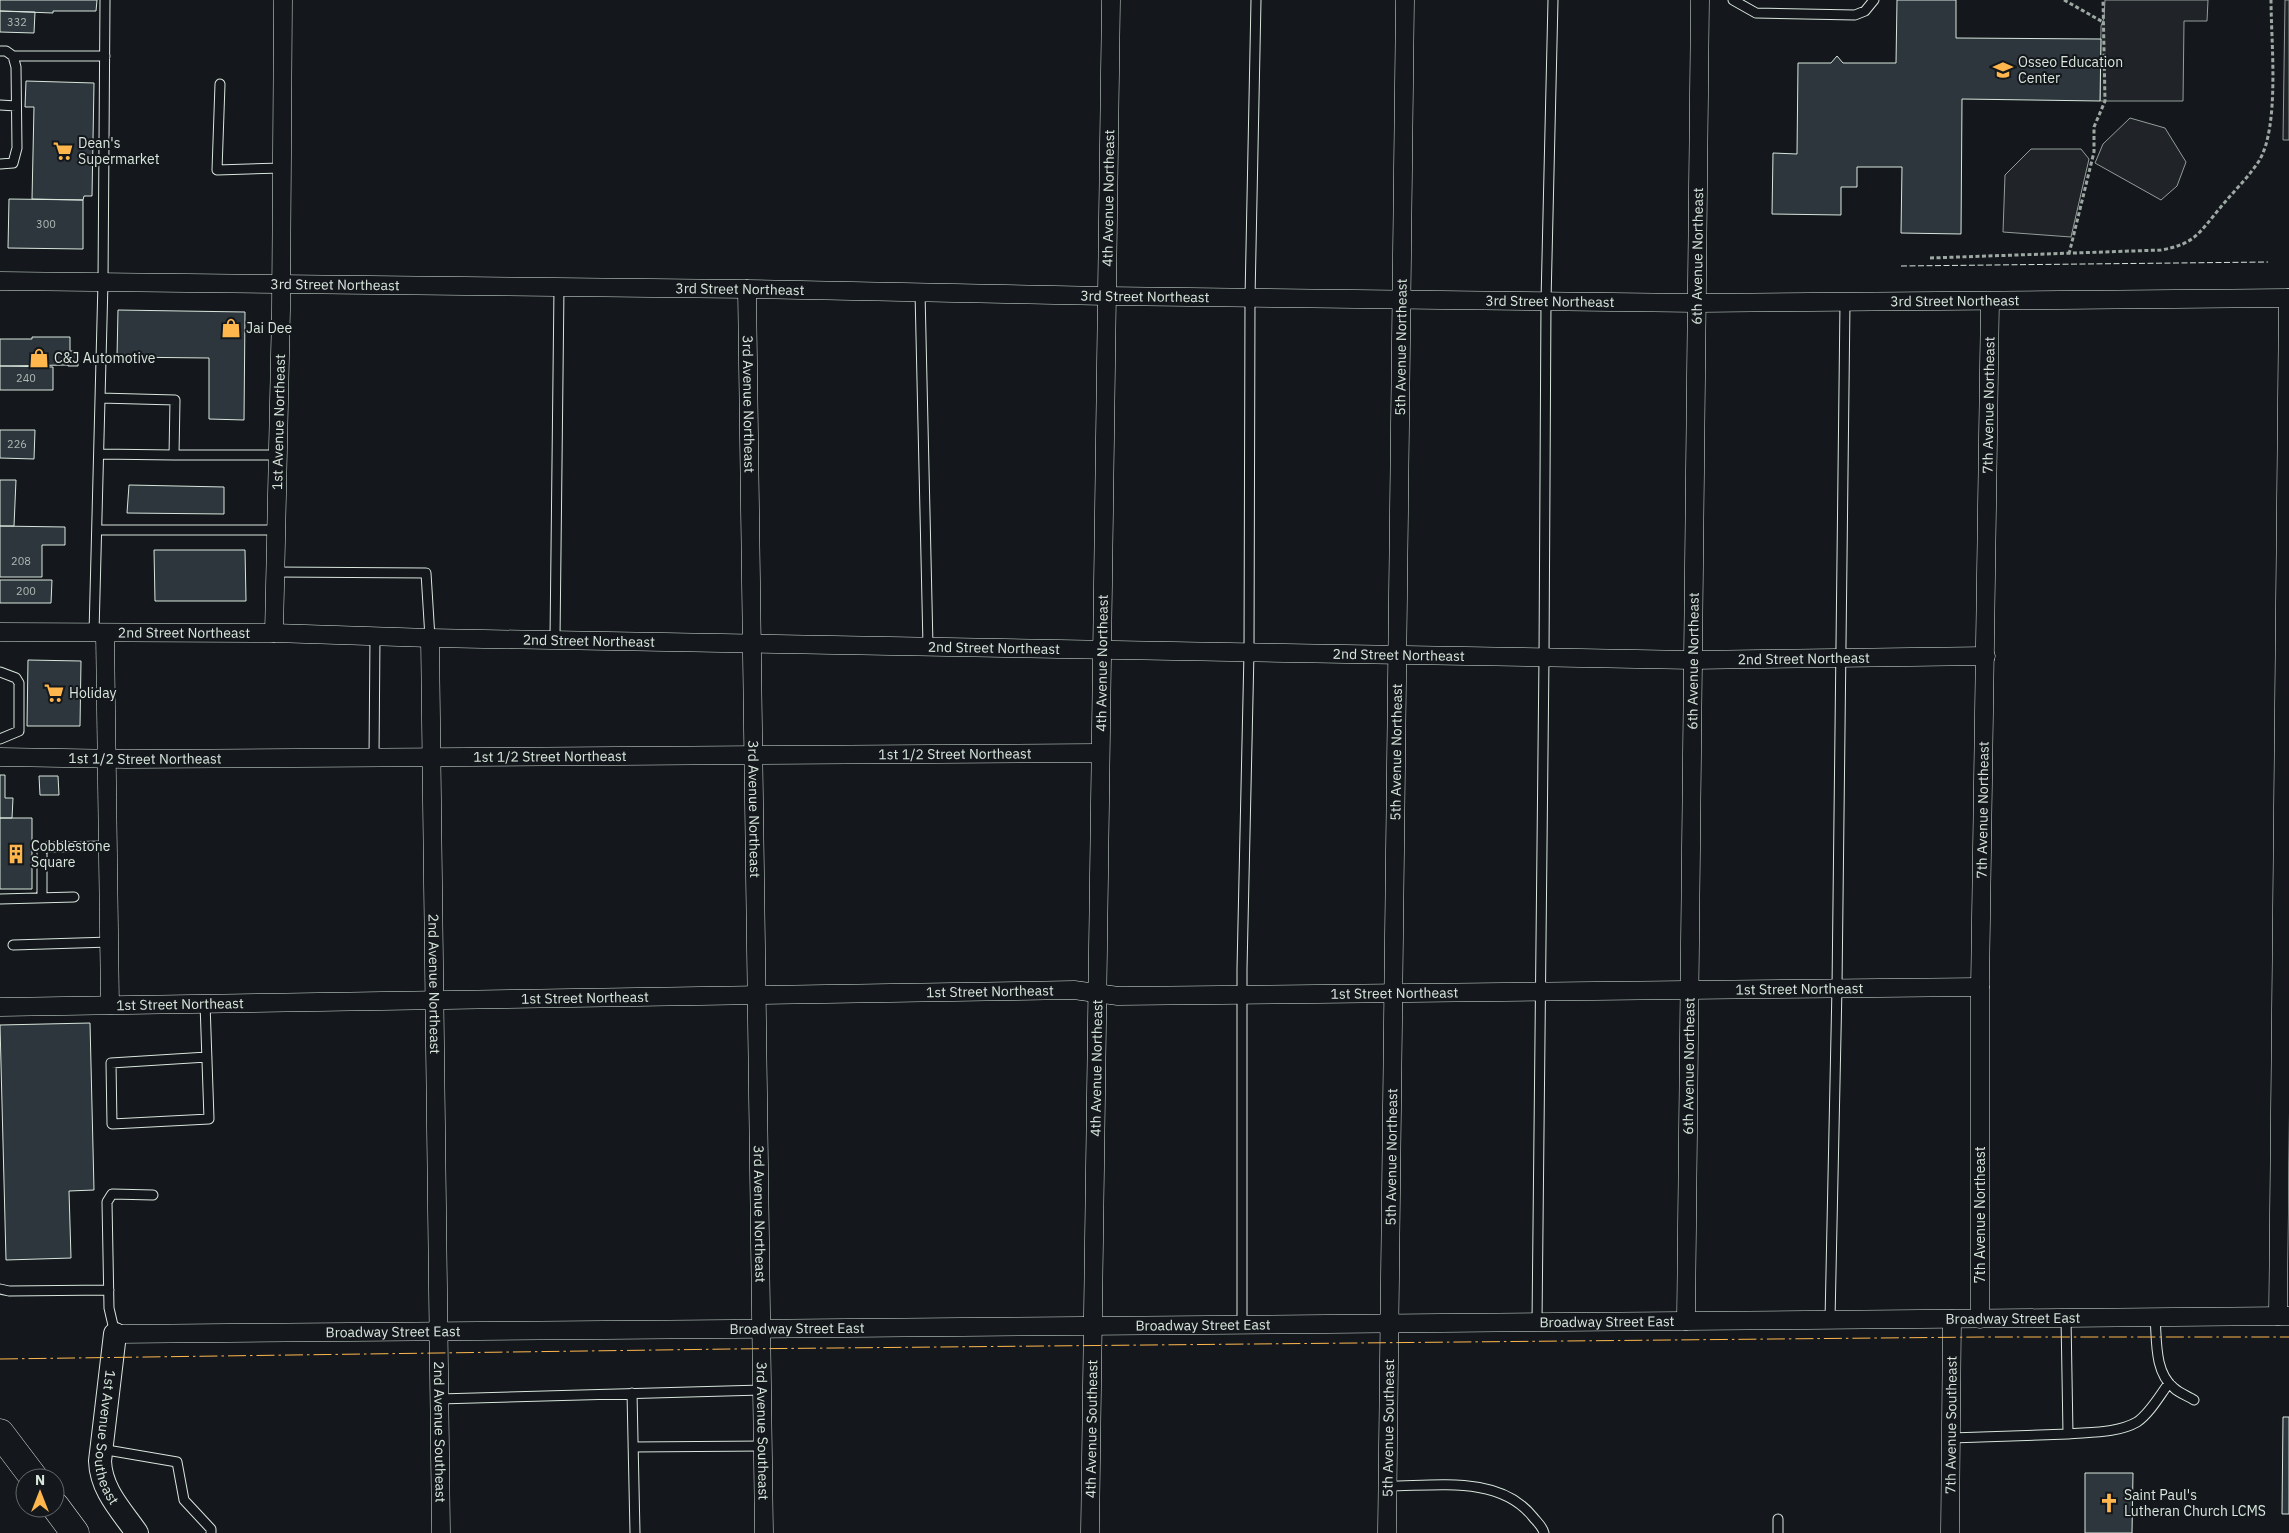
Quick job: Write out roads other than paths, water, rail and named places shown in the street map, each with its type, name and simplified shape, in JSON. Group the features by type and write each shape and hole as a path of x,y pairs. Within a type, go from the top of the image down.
{"highway":[{"path":"0,1433 26,1468"},
{"path":"0,1464 15,1480"},
{"path":"50,1518 63,1533"},
{"path":"64,1518 75,1533"}],"street":[{"name":"1st Avenue Northeast","path":"274,633 281,284 283,0"},
{"name":"4th Avenue Northeast","path":"1091,1326 1110,0"},
{"name":"5th Avenue Northeast","path":"1390,1324 1396,655 1405,0"},
{"name":"6th Avenue Northeast","path":"1686,1321 1688,990 1700,0"},
{"name":"3rd Street Northeast","path":"0,281 747,289 1106,296 1697,303 2289,298"},
{"name":"3rd Avenue Northeast","path":"747,289 761,1329"},
{"path":"2283,1316 2289,298"},
{"name":"7th Avenue Northeast","path":"1980,1319 1980,987 1990,301"},
{"name":"2nd Street Northeast","path":"0,632 274,633 430,638 1692,660 1986,656"},
{"path":"100,633 106,758 110,1005"},
{"name":"2nd Avenue Northeast","path":"430,638 437,1331"},
{"name":"1st 1/2 Street Northeast","path":"0,757 430,757 1100,753"},
{"name":"1st Street Northeast","path":"0,1007 1074,990 1118,996 1980,987"},
{"name":"Broadway Street East","path":"115,1334 2283,1316"},
{"name":"7th Avenue Southeast","path":"1950,1533 1952,1319"},
{"name":"5th Avenue Southeast","path":"1387,1533 1390,1324"},
{"name":"4th Avenue Southeast","path":"1090,1533 1091,1326"},
{"name":"3rd Avenue Southeast","path":"761,1329 764,1533"},
{"name":"2nd Avenue Southeast","path":"437,1331 442,1533"},
{"name":"1st Avenue Southeast","path":"115,1334 100,1472 104,1486 137,1533"}],"lane":[{"path":"100,633 97,530 103,282 105,0"},
{"path":"1242,1325 1242,995 1249,652 1250,298 1256,0"},
{"path":"1537,1322 1546,301 1553,0"},
{"path":"1733,0 1756,13 1855,15 1864,11 1874,0"},
{"path":"0,51 6,51 13,56 105,56"},
{"path":"0,164 13,163 17,148 16,67 13,56"},
{"path":"220,84 216,170 282,168"},
{"path":"0,105 16,106"},
{"path":"555,639 559,287"},
{"path":"920,292 928,646"},
{"path":"1830,1320 1837,987 1845,302"},
{"path":"100,398 175,400 174,455"},
{"path":"98,454 278,455"},
{"path":"97,530 276,530"},
{"path":"275,572 426,573 430,638"},
{"path":"374,757 375,636"},
{"path":"0,672 16,678 19,683 19,731 0,739"},
{"path":"42,898 42,851 47,847 108,846"},
{"path":"0,899 74,897"},
{"path":"13,945 110,942"},
{"path":"205,1003 207,1058 209,1119 112,1124 111,1063 207,1058"},
{"path":"115,1334 109,1308 107,1202 112,1194 153,1195"},
{"path":"0,1289 9,1291 109,1290"},
{"path":"2155,1317 2158,1362 2164,1375 2173,1388 2194,1400"},
{"path":"2066,1318 2068,1434"},
{"path":"1951,1438 2068,1434 2117,1429 2137,1422 2169,1383"},
{"path":"439,1399 762,1390"},
{"path":"632,1393 634,1533"},
{"path":"633,1447 763,1446"},
{"path":"101,1449 177,1462 184,1500 211,1529 211,1533"},
{"path":"1388,1486 1474,1486 1500,1493 1526,1508 1544,1533"},
{"path":"1778,1518 1778,1533"}],"place":[{"name":"Osseo Education Center","path":"2003,70"},
{"name":"Dean's Supermarket","path":"63,151"},
{"name":"Jai Dee","path":"231,328"},
{"name":"C&J Automotive","path":"39,358"},
{"name":"Holiday","path":"54,693"},
{"name":"Cobblestone Square","path":"16,854"},
{"name":"Saint Paul's Lutheran Church LCMS","path":"2109,1503"}]}
